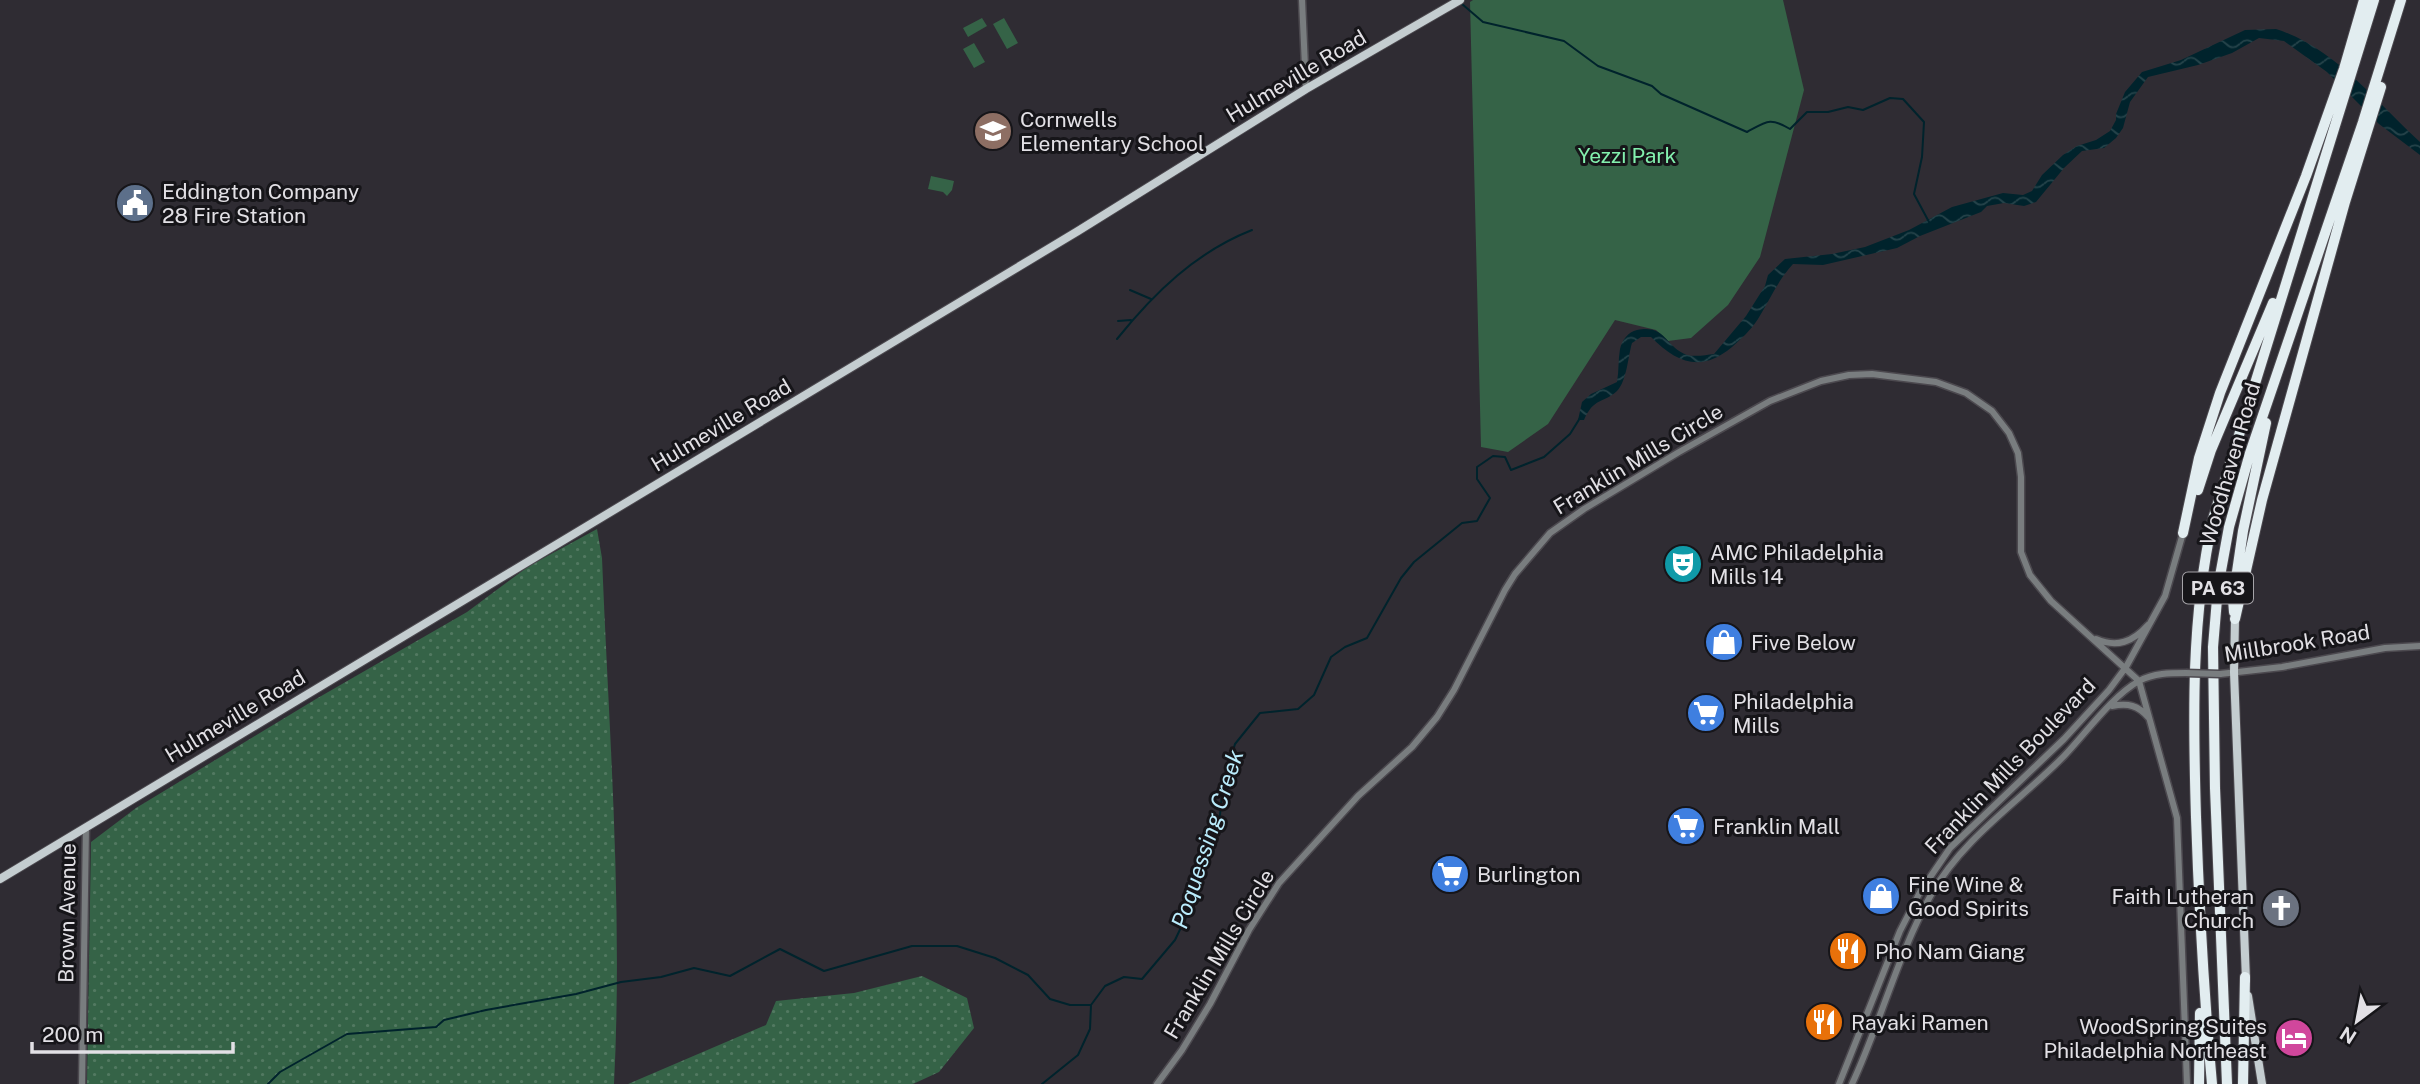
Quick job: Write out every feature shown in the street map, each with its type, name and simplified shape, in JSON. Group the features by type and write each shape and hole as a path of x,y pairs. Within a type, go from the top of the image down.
{"highway":[{"name":"Woodhaven Road","path":"2212,1084 2201,957 2194,756 2196,635 2200,584 2213,519 2341,92 2361,40 2369,0"},
{"path":"2348,71 2369,0"},
{"name":"Woodhaven Road","path":"2227,1084 2213,647 2229,527 2278,366 2368,117 2387,48 2404,0"},
{"path":"2375,94 2404,0"},
{"path":"2183,533 2199,458 2220,393 2341,92"},
{"path":"2235,619 2262,500 2368,117"},
{"path":"2183,533 2211,450 2299,237"},
{"path":"2235,619 2233,599 2243,531 2278,366"},
{"path":"2199,1084 2201,957"},
{"path":"2244,1084 2245,976"}],"main road":[{"name":"Hulmeville Road","path":"0,879 1078,231 1306,89 1460,0"},
{"path":"2235,619 2234,672 2245,976 2262,1084"}],"street":[{"path":"1302,0 1306,89"},
{"name":"Franklin Mills Circle","path":"1157,1084 1215,996 1249,930 1279,883 1358,796 1412,747 1437,717 1454,690 1510,582 1550,533 1584,509 1770,401 1821,381 1849,375 1872,374 1936,382 1966,393 1992,411 2009,433 2018,453 2021,477 2021,552 2024,563 2040,590 2139,681"},
{"name":"Woodhaven Road","path":"2126,667 2165,596 2183,533"},
{"path":"2092,638 2111,644 2129,641 2145,629 2155,616"},
{"name":"Millbrook Road","path":"2139,681 2159,674 2220,674 2282,667 2385,648 2420,646"},
{"name":"Franklin Mills Boulevard","path":"1839,1084 1900,931 1920,891 1944,856 2064,739 2109,690 2126,667"},
{"path":"2139,681 2178,818 2187,1084"},
{"name":"Franklin Mills Boulevard","path":"1852,1084 1923,910 1948,868 1958,854 2063,757 2110,707 2139,681"},
{"path":"2110,707 2124,704 2135,706 2150,721"},
{"name":"Brown Avenue","path":"82,1084 86,827"}],"green space":[{"name":"Yezzi Park","path":"1783,0 1804,90 1760,257 1728,305 1691,338 1668,341 1656,330 1615,320 1548,424 1508,452 1481,447 1470,2"},
{"path":"982,18 987,26 968,37 963,28"},
{"path":"1004,18 1018,43 1007,49 993,24"},
{"path":"974,43 985,62 974,68 963,49"},
{"path":"931,176 954,181 947,196 943,192 928,189"},
{"path":"597,529 602,558 614,821 617,953 614,1084 87,1084 91,842 136,808 467,612 529,566"},
{"path":"922,976 967,998 974,1028 939,1072 913,1084 628,1084 766,1025 776,1001 854,993"}],"water":[{"path":"2276,29 2317,49 2336,62 2420,142 2420,155 2379,124 2327,72 2284,41 2259,38 2232,53 2198,65 2148,77 2130,102 2123,128 2116,138 2104,148 2082,151 2036,202 2024,206 2004,203 1987,206 1981,212 1897,248 1823,265 1793,264 1752,327 1721,355 1710,360 1690,362 1670,353 1651,337 1641,337 1632,343 1625,375 1617,391 1595,404 1584,420 1578,420 1582,402 1591,394 1617,382 1620,349 1631,333 1637,330 1654,330 1687,355 1714,354 1746,316 1765,286 1768,275 1785,259 1865,247 1909,230 1952,207 2003,193 2023,195 2032,191 2042,175 2063,155 2110,131 2125,92 2142,72 2181,60 2245,30"}],"waterway":[{"path":"1462,4 1483,22 1564,41 1598,66 1652,86 1661,94 1747,132 1768,122 1790,129 1807,112 1828,112 1848,107 1863,110 1890,98 1903,99 1924,122 1922,157 1914,194 1929,222"},
{"path":"1117,339 1161,290 1194,262 1252,230"},
{"path":"1130,290 1151,299"},
{"path":"1118,321 1131,320"},
{"name":"Poquessing Creek","path":"1042,1084 1078,1055 1090,1029 1091,1005 1105,986 1124,977 1142,979 1175,940 1186,917 1220,815 1223,784 1235,744 1260,713 1298,709 1314,695 1331,657 1345,647 1367,638 1401,578 1414,562 1462,523 1477,521 1490,498 1477,479 1477,467 1493,456 1505,457 1511,470 1544,457 1570,434 1580,418"},
{"path":"268,1084 280,1072 347,1034 436,1027 444,1020 486,1010 576,994 621,982 661,977 694,968 730,976 780,949 824,971 912,946 957,946 995,958 1028,975 1050,999 1070,1005 1090,1005"}],"place":[{"name":"Cornwells Elementary School","path":"993,131"},
{"name":"Eddington Company 28 Fire Station","path":"135,203"},
{"name":"AMC Philadelphia Mills 14","path":"1683,564"},
{"name":"Five Below","path":"1724,642"},
{"name":"Philadelphia Mills","path":"1706,713"},
{"name":"Franklin Mall","path":"1686,826"},
{"name":"Burlington","path":"1450,874"},
{"name":"Fine Wine & Good Spirits","path":"1881,896"},
{"name":"Faith Lutheran Church","path":"2281,908"},
{"name":"Pho Nam Giang","path":"1848,951"},
{"name":"Rayaki Ramen","path":"1824,1022"},
{"name":"WoodSpring Suites Philadelphia Northeast","path":"2294,1038"}]}
